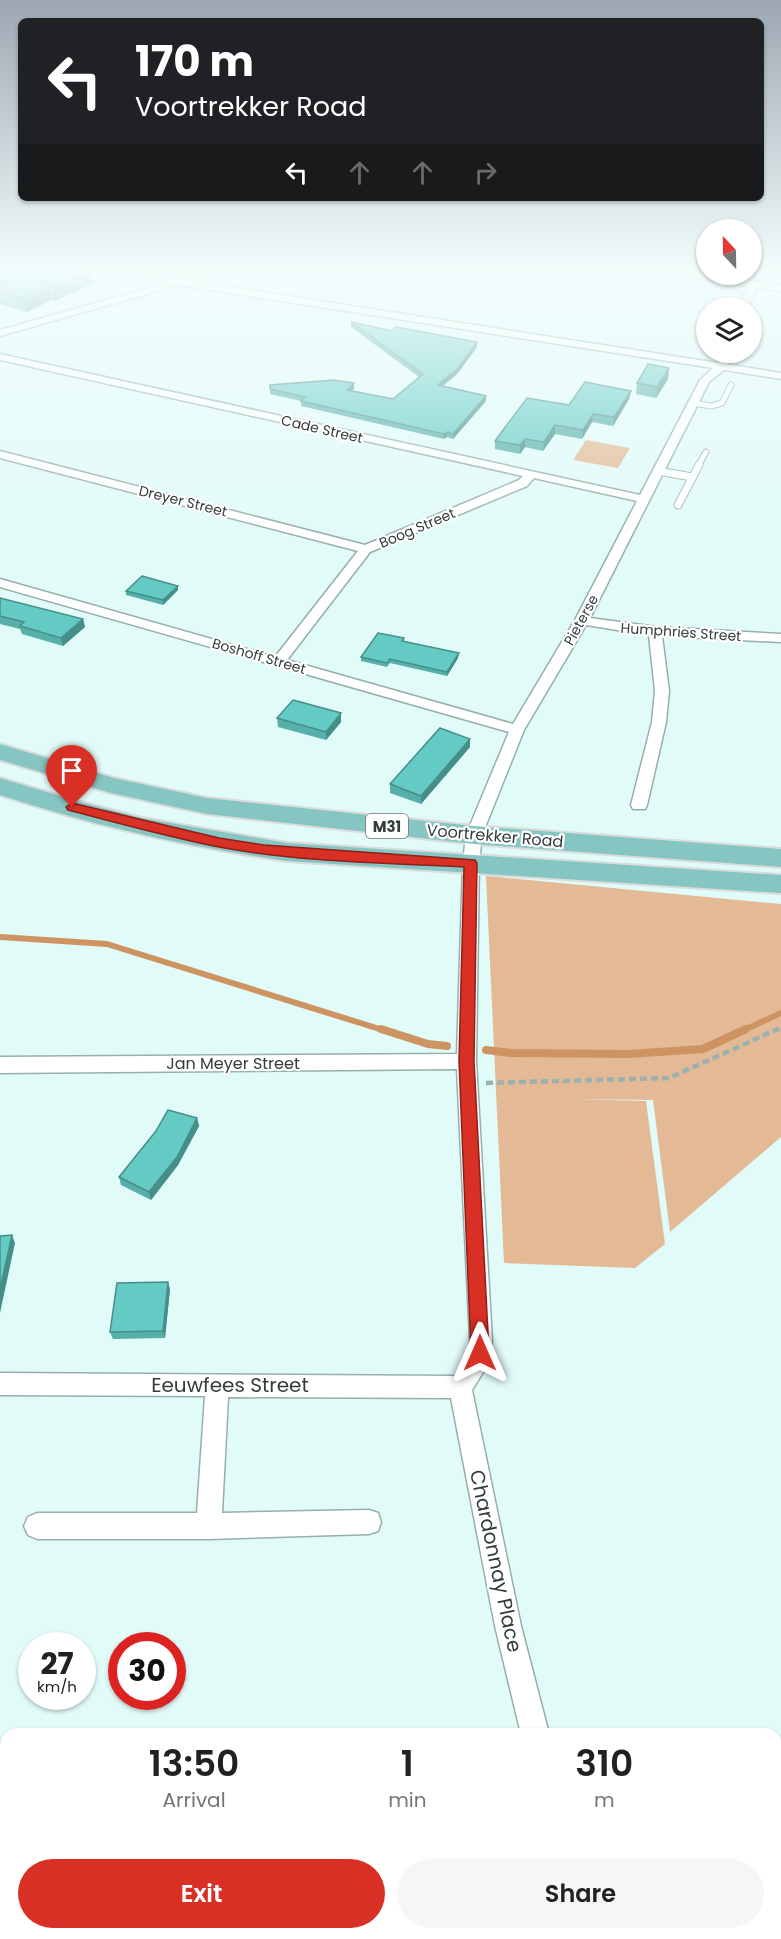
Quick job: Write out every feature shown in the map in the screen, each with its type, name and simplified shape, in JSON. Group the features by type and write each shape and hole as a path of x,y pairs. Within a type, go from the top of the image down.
{"main road":[{"name":"Voortrekker Road","path":"0,752 111,785 207,806 474,835 781,858"},
{"name":"Voortrekker Road","path":"0,786 90,812 219,843 287,852 781,884"}],"street":[{"name":"Cade Street","path":"16,360 644,499"},
{"path":"683,360 781,376"},
{"name":"Pieterse","path":"460,1387 471,1377 477,1363 481,1341 466,1061 471,863 474,835 517,730 582,620 705,380 723,363"},
{"name":"Pieterse","path":"705,364 705,380"},
{"name":"Dreyer Street","path":"0,454 366,549"},
{"name":"Boog Street","path":"278,662 366,549 523,483 530,475"},
{"name":"Boshoff Street","path":"0,583 517,730"},
{"name":"Humphries Street","path":"582,620 609,626 655,631 781,638"},
{"path":"639,805 659,722 662,691 655,631"},
{"name":"Jan Meyer Street","path":"0,1065 466,1061"},
{"name":"Eeuwfees Street","path":"0,1384 460,1387"},
{"path":"209,1526 217,1385"},
{"name":"Chardonnay Place","path":"460,1387 508,1626 534,1728"},
{"path":"38,1527 369,1522"}],"lane":[{"path":"693,403 711,406 722,403 731,385"},
{"path":"678,505 706,452"},
{"path":"658,471 692,477"}],"path":[{"path":"467,1084 669,1078 781,1028"}],"shaded area":[{"path":"586,440 630,448 618,468 573,460"},
{"path":"486,876 781,904 781,1137 670,1232 653,1100 573,1099 646,1101 665,1244 635,1268 504,1263"}],"building":[{"path":"404,360 463,360 438,385 486,396 453,434 447,432 444,434 301,401 305,397 270,389 270,385 334,380 354,383 347,390 393,399 423,374"},
{"path":"648,364 669,368 657,387 637,383"},
{"path":"585,382 631,391 614,417 593,414 583,430 555,425 544,442 525,439 520,445 495,441 527,398 569,405"},
{"path":"142,576 178,586 163,600 126,591"},
{"path":"0,598 83,619 61,638 20,626 24,622 0,616"},
{"path":"378,633 404,638 402,641 459,653 447,672 390,659 387,663 361,657"},
{"path":"293,700 341,713 326,732 277,718"},
{"path":"440,728 470,739 421,796 390,784"},
{"path":"168,1110 197,1118 177,1157 149,1192 119,1177 156,1131"},
{"path":"12,1235 0,1289 0,1236"},
{"path":"168,1282 163,1331 110,1332 117,1283"}],"waterway":[{"path":"0,937 107,944 386,1031"},
{"path":"742,1031 781,1013"},
{"path":"381,1029 428,1044 447,1046"},
{"path":"486,1050 511,1053 628,1054 703,1049 746,1029"}],"route":[{"path":"72,807 219,843 287,852 471,863 466,1061 480,1353"}]}
